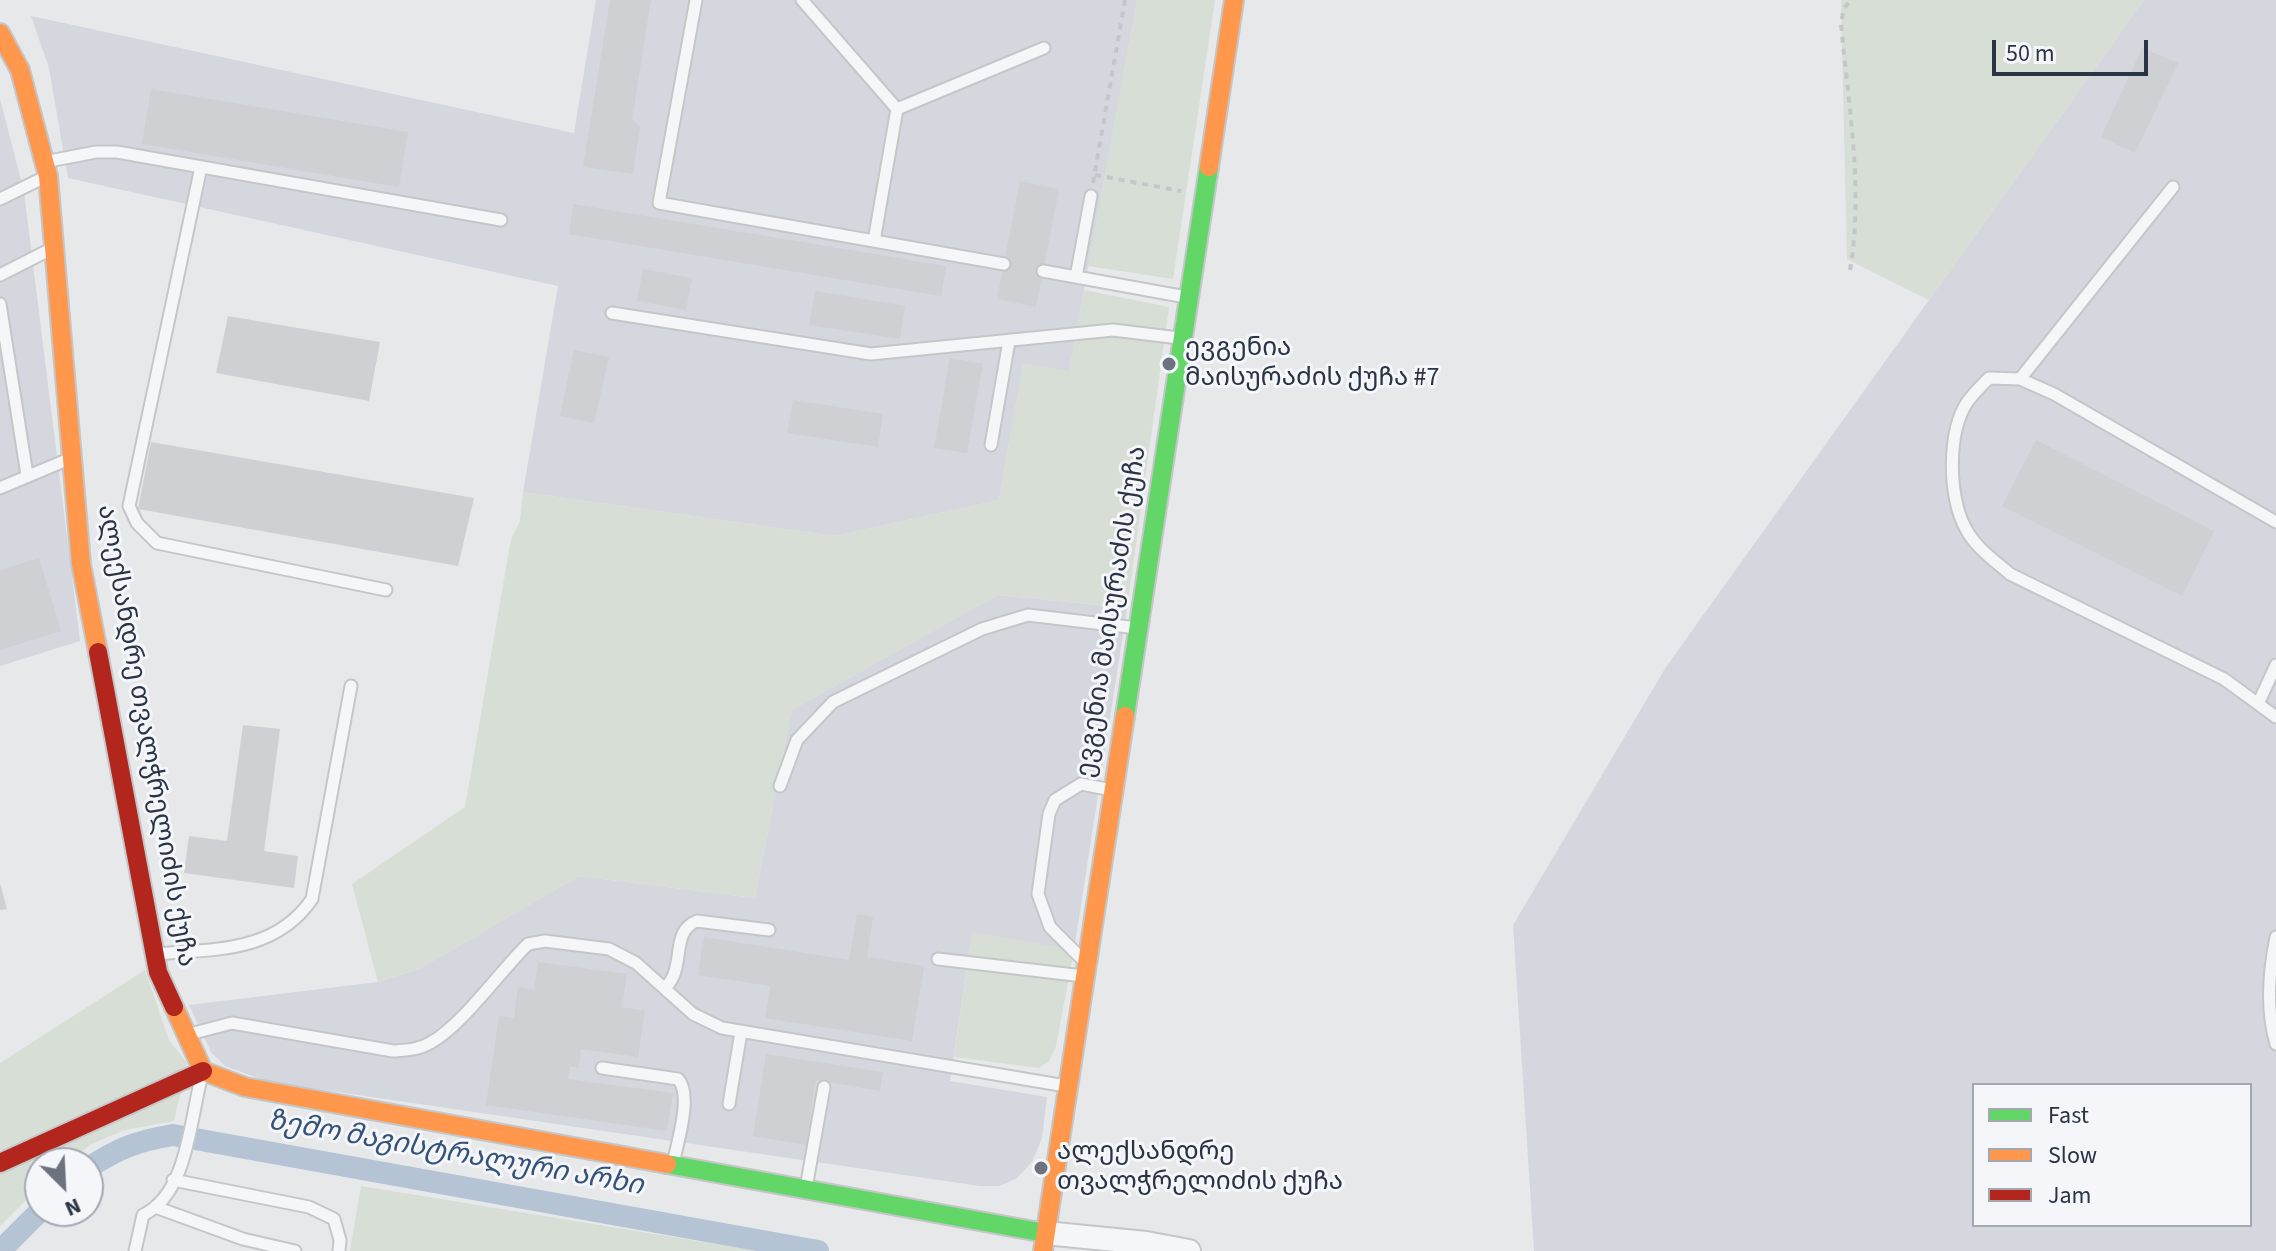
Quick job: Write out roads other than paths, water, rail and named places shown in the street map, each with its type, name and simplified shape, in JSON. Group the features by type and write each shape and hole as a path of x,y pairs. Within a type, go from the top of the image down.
{"street":[{"name":"ევგენია მაისურაძის ქუჩა","path":"1044,1242 1234,0"},
{"name":"ალექსანდრე თვალჭრელიძის ქუჩა","path":"0,33 20,70 46,169 81,564 158,972 203,1071"},
{"path":"0,1163 203,1071 245,1087 806,1189 1044,1242 1146,1243 1189,1251"}],"lane":[{"path":"696,0 659,203 1004,264"},
{"path":"802,0 897,109"},
{"path":"897,109 1044,48"},
{"path":"874,241 897,109"},
{"path":"0,199 46,169 96,152 117,152 501,220"},
{"path":"201,167 129,506 137,523 157,543 386,590"},
{"path":"2020,379 2173,187"},
{"path":"1076,277 1091,196"},
{"path":"0,275 54,247"},
{"path":"1043,271 1187,297"},
{"path":"0,304 27,475"},
{"path":"612,313 871,354 1113,330 1180,338"},
{"path":"991,445 1009,341"},
{"path":"2276,522 2054,394 2020,379 1989,378 1967,403 1956,432 1953,466 1956,501 1966,530 1985,552 2010,574 2224,679 2276,717"},
{"path":"0,488 71,458"},
{"path":"780,786 797,740 833,702 982,629 1028,615 1138,628"},
{"path":"2258,704 2276,665"},
{"path":"155,954 228,949 271,935 299,918 312,899 351,686"},
{"path":"1084,969 1050,927 1038,894 1049,814 1055,800 1081,784 1112,790"},
{"path":"665,988 675,976 682,932 688,925 697,921 769,930"},
{"path":"2276,937 2270,975 2270,1007 2276,1044"},
{"path":"187,1035 232,1023 393,1051 412,1050 430,1043 448,1030 528,944 545,941 609,949 636,963 693,1014 722,1028 1066,1086"},
{"path":"938,959 1084,969"},
{"path":"729,1104 741,1032"},
{"path":"602,1068 678,1079 684,1085 686,1097 672,1165"},
{"path":"135,1251 143,1215 158,1208 188,1150 192,1111 203,1071"},
{"path":"806,1189 824,1087"},
{"path":"173,1180 309,1207 334,1219 340,1240 339,1251"},
{"path":"158,1208 243,1239 295,1251"}],"waterway":[{"name":"ზემო მაგისტრალური არხი","path":"104,1158 129,1146 173,1135 818,1251"},
{"name":"ზემო მაგისტრალური არხი","path":"0,1251 24,1227"}],"place":[{"name":"ევგენია მაისურაძის ქუჩა #7","path":"1169,364"},
{"name":"ალექსანდრე თვალჭრელიძის ქუჩა","path":"1041,1168"}]}
